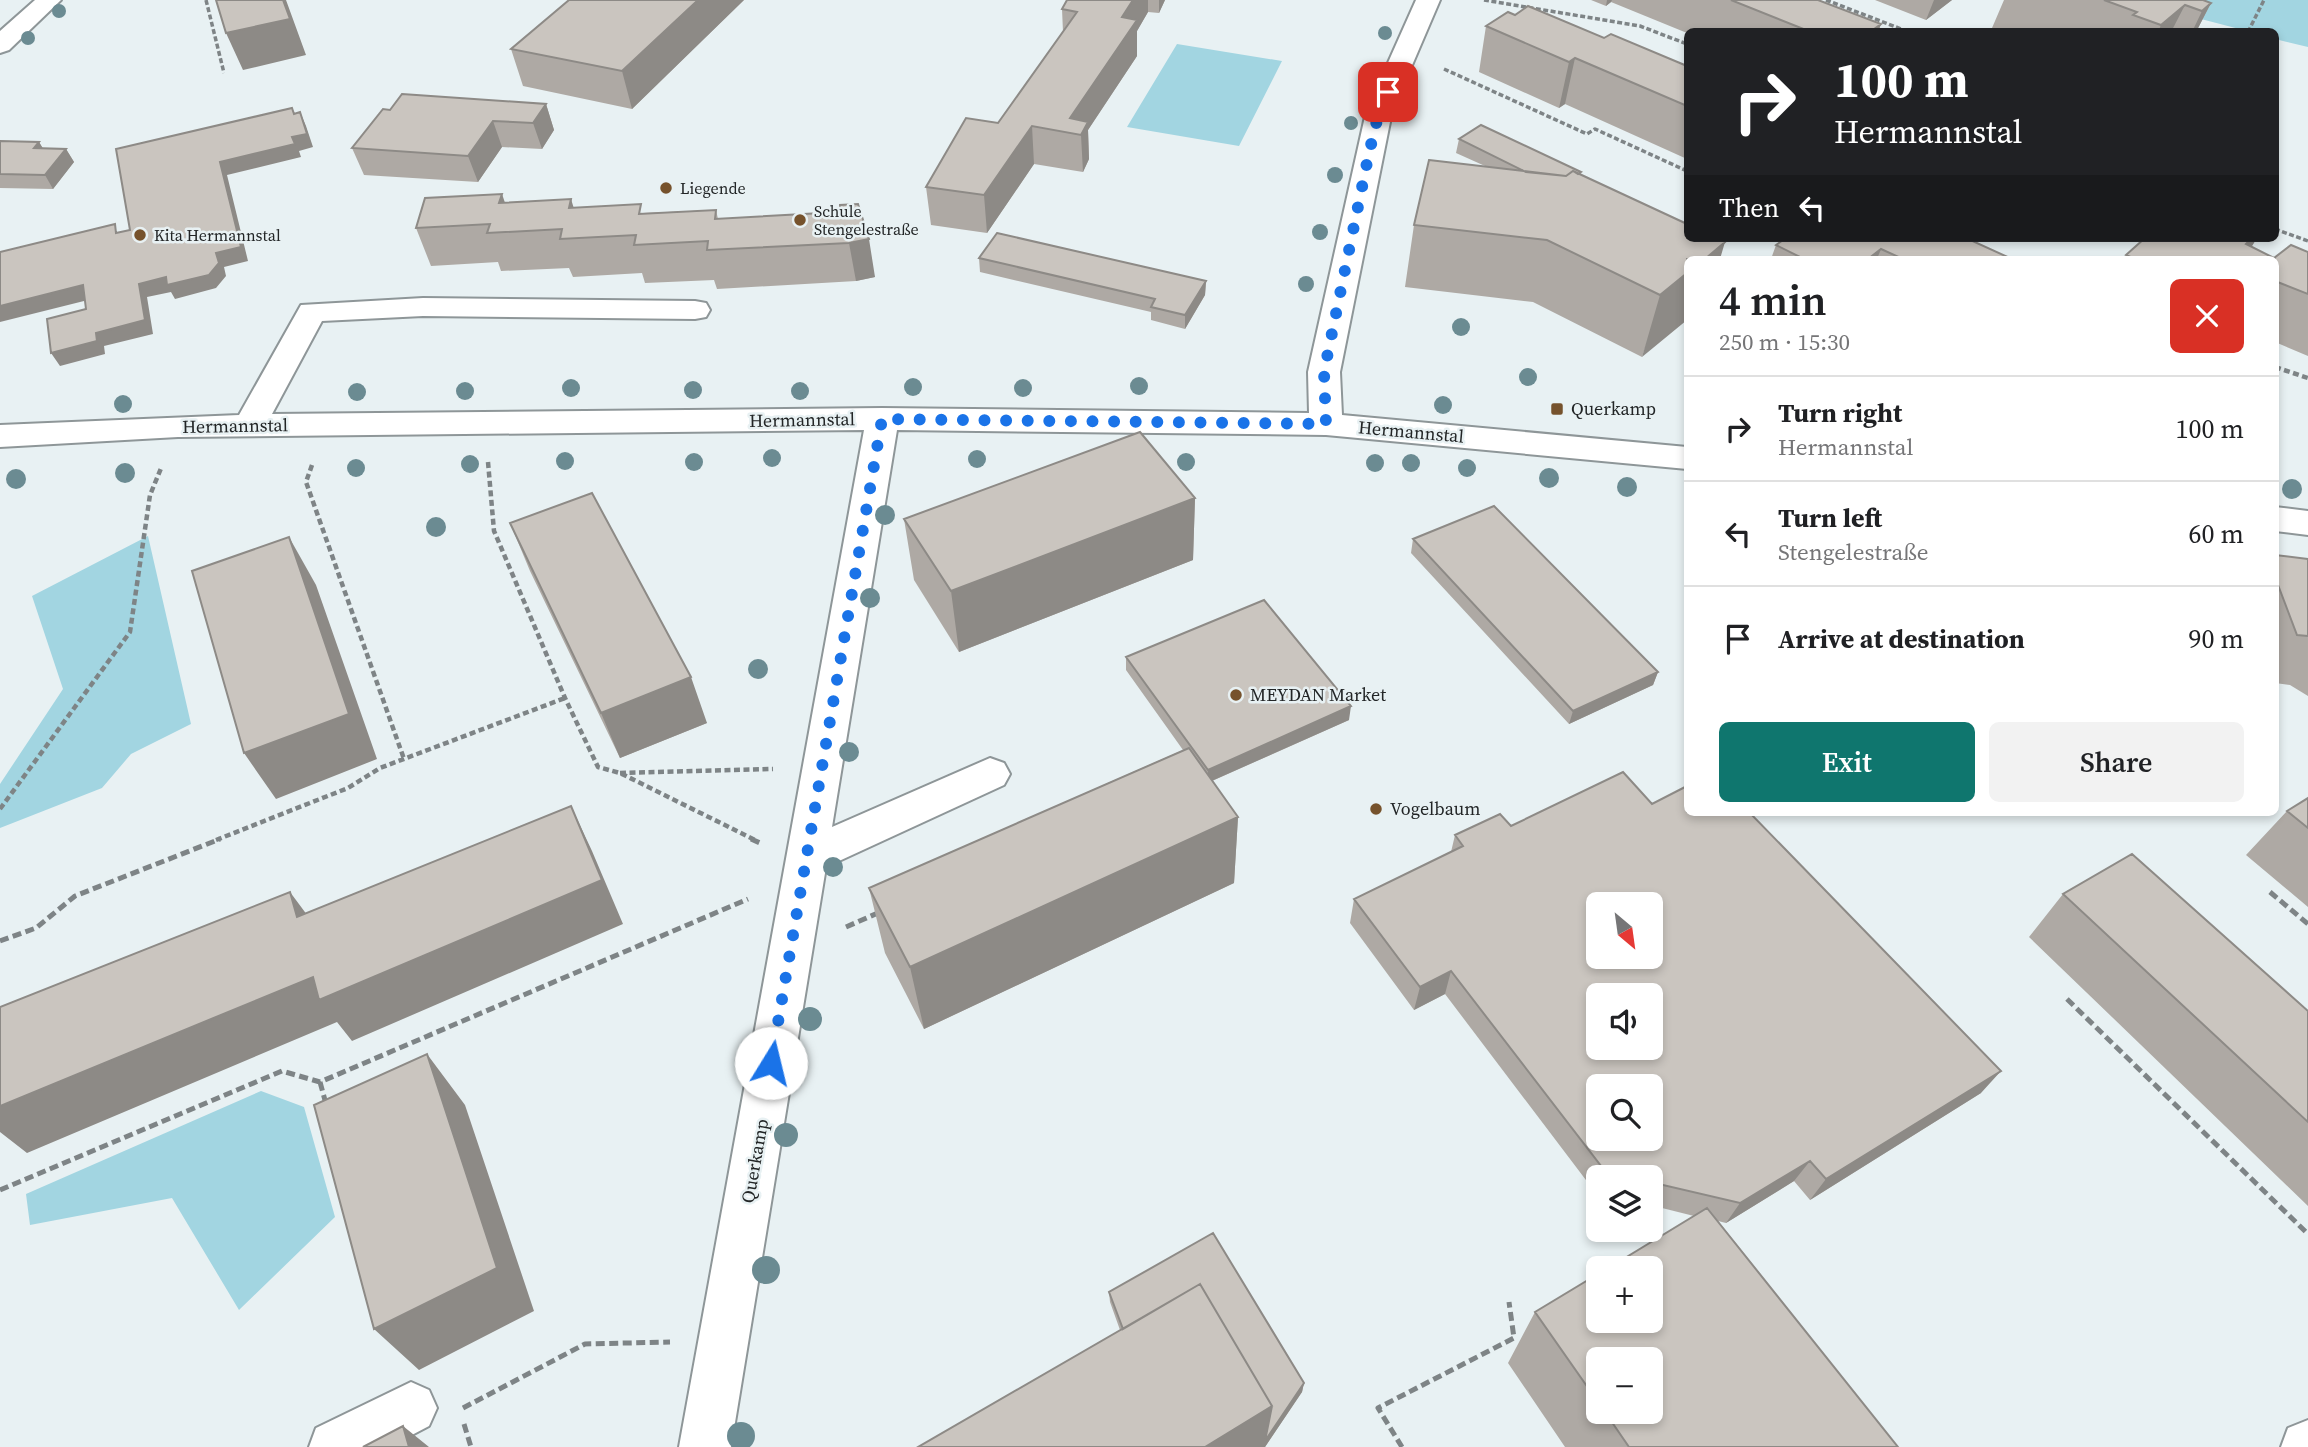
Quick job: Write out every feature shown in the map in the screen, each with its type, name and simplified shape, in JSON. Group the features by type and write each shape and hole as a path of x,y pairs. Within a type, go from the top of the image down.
{"street":[{"path":"0,46 49,0"},
{"path":"1326,424 1324,372 1351,231 1379,112 1428,0"},
{"path":"249,426 312,312 423,307 695,310"},
{"name":"Hermannstal","path":"0,436 178,426 882,419 1326,424 1684,458"},
{"name":"Querkamp","path":"705,1447 882,419"},
{"path":"2279,519 2308,523"},
{"path":"805,866 990,774"},
{"path":"335,1447 411,1408"}],"path":[{"path":"205,0 224,73"},
{"path":"1484,0 1640,26 1684,43"},
{"path":"1826,0 1899,28"},
{"path":"2250,28 2264,0"},
{"path":"1406,51 1587,134 1595,129 1684,170"},
{"path":"2279,230 2308,241"},
{"path":"2279,368 2308,378"},
{"path":"485,423 494,531 565,698 598,767 620,774 805,866"},
{"path":"328,425 306,482 404,759"},
{"path":"0,809 130,632 150,495 178,426"},
{"path":"0,941 36,928 75,896 348,788 380,768 565,698"},
{"path":"620,774 822,768"},
{"path":"0,1190 282,1071 320,1082 805,866"},
{"path":"2270,892 2308,924"},
{"path":"790,953 890,907"},
{"path":"2067,999 2308,1234"},
{"path":"320,1082 327,1108"},
{"path":"1402,1447 1378,1409 1514,1338 1509,1302"},
{"path":"471,1447 460,1409 585,1344 723,1341"}],"shaded area":[{"path":"2128,0 2308,0 2308,47 2279,40 2279,28 2235,28"},
{"path":"1177,44 1282,61 1239,146 1127,127"},
{"path":"148,536 191,724 131,754 102,788 0,828 0,784 63,689 32,596"},
{"path":"261,1091 304,1107 335,1217 239,1310 172,1198 30,1225 26,1194"}],"building":[{"path":"216,0 283,0 290,19 226,33"},
{"path":"569,0 698,0 622,71 511,49"},
{"path":"1067,0 1133,0 1122,17 1137,20 1070,118 1088,122 1081,135 1032,126 984,195 926,187 966,118 998,123 1077,12 1062,9"},
{"path":"1731,0 1818,0 1881,24 1876,28 1801,28"},
{"path":"2104,0 2203,0 2211,3 2202,11 2185,5 2161,25 2133,15 2137,12"},
{"path":"1528,6 1604,38 1611,34 1684,65 1684,105 1575,58 1569,62 1486,26 1508,12 1515,15"},
{"path":"402,94 546,104 533,123 493,121 468,156 352,148 383,109 390,110"},
{"path":"292,108 294,114 300,112 307,134 292,137 295,144 220,162 241,247 216,253 219,263 209,275 167,285 166,277 139,284 145,320 96,333 97,341 51,353 47,319 86,309 83,285 0,306 0,252 115,224 116,233 130,230 116,149"},
{"path":"1481,125 1581,172 1578,174 1573,171 1566,176 1526,172 1459,139"},
{"path":"0,141 39,142 34,148 66,149 45,175 0,174"},
{"path":"1429,160 1566,176 1573,171 1684,223 1684,242 1725,242 1709,256 1684,256 1684,275 1660,295 1547,240 1414,225"},
{"path":"502,194 499,203 571,199 569,208 641,204 639,214 716,210 715,219 840,212 840,205 858,204 869,239 849,243 707,250 708,241 634,245 636,235 560,239 562,229 487,233 490,224 416,228 425,198"},
{"path":"997,233 1206,281 1185,315 1151,307 1155,299 979,258"},
{"path":"1780,242 1975,242 2005,256 1896,256 1881,249 1872,256 1798,256 1776,245"},
{"path":"2141,242 2248,242 2246,244 2270,256 2128,256 2126,255"},
{"path":"2291,245 2308,252 2308,294 2279,283 2279,256 2277,256"},
{"path":"1140,432 1195,498 951,591 904,519"},
{"path":"592,493 691,677 601,713 510,523"},
{"path":"1494,506 1658,672 1573,711 1413,539"},
{"path":"289,537 349,714 244,753 192,571"},
{"path":"2279,555 2308,559 2308,636 2297,635 2279,588"},
{"name":"MEYDAN Market","path":"1264,600 1351,706 1208,770 1126,657"},
{"path":"1189,748 1238,817 910,967 869,888"},
{"path":"1623,772 1652,804 1684,788 1684,816 1753,816 2001,1071 1826,1179 1810,1161 1740,1203 1663,1185 1663,1165 1600,1165 1590,1151 1663,1151 1663,1074 1586,1074 1586,1146 1451,971 1420,987 1354,899 1463,846 1455,835 1500,814 1511,826"},
{"path":"2308,798 2308,828 2287,811"},
{"path":"571,806 602,880 319,1000 313,977 0,1106 0,1007 290,892 297,917"},
{"path":"2132,854 2308,1011 2308,1122 2063,894"},
{"path":"427,1054 497,1268 374,1329 314,1105"},
{"path":"1707,1208 1898,1447 1629,1447 1613,1424 1663,1424 1663,1347 1586,1347 1586,1385 1535,1312 1586,1281 1586,1333 1663,1333 1663,1256 1628,1256 1651,1242 1663,1242 1663,1235"},
{"path":"1213,1233 1304,1383 1265,1441 1272,1406 1200,1284 1123,1329 1109,1292"},
{"path":"1200,1284 1272,1406 1205,1447 918,1447"},
{"path":"403,1426 409,1447 363,1447"}],"place":[{"name":"Liegende","path":"666,188"},
{"name":"Schule Stengelestraße","path":"800,220"},
{"name":"Kita Hermannstal","path":"140,235"},
{"name":"Querkamp","path":"1557,409"},
{"name":"MEYDAN Market","path":"1236,695"},
{"name":"Vogelbaum","path":"1376,809"}],"route":[{"path":"771,1063 882,419 1326,424 1324,372 1351,231 1379,112 1388,92"}]}
